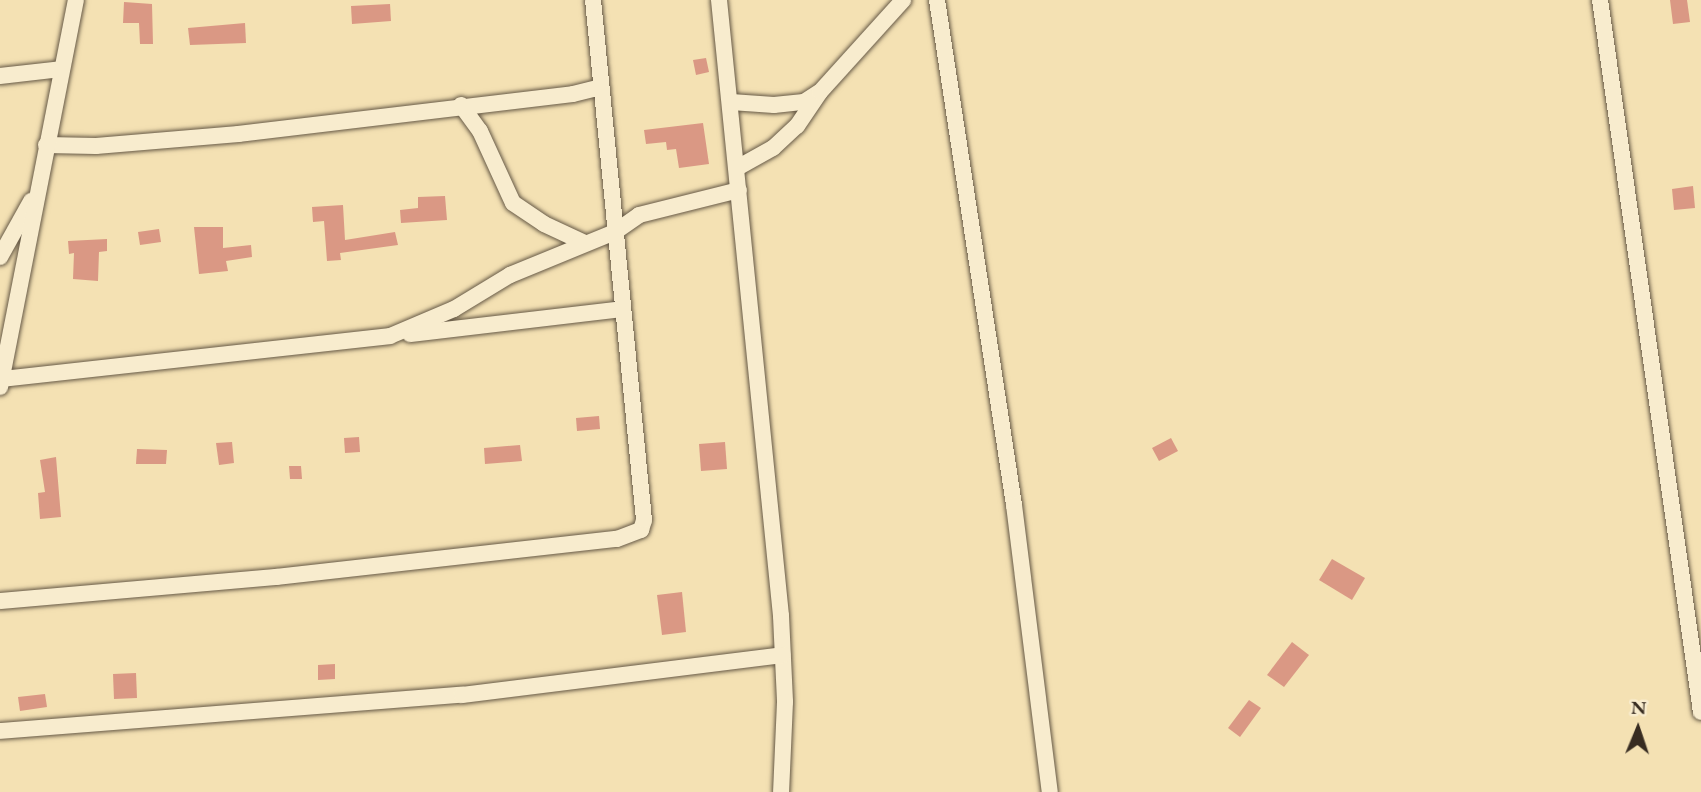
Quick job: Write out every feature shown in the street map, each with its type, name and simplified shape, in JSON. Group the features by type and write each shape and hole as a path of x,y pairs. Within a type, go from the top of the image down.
{"street":[{"path":"76,0 36,194 24,285 1,383 622,309"},
{"path":"0,601 276,577 617,539 638,532 644,520 593,0"},
{"path":"719,0 783,655 781,792"},
{"path":"737,168 773,148 797,126 820,92 903,0"},
{"path":"937,0 1014,505 1050,792"},
{"path":"1600,0 1701,712"},
{"path":"0,76 61,69"},
{"path":"46,145 96,146 238,134 461,105 573,94 601,87"},
{"path":"731,102 774,105 804,102 820,92"},
{"path":"461,105 480,131 513,203 544,224 585,243"},
{"path":"390,336 585,243 615,232 639,215 739,190"},
{"path":"0,257 36,194"},
{"path":"0,731 462,695 783,655"}],"building":[{"path":"1670,0 1687,0 1690,22 1673,24"},
{"path":"124,2 152,4 153,44 140,44 139,23 123,23"},
{"path":"390,4 391,21 352,24 351,6"},
{"path":"245,23 246,43 190,45 188,28"},
{"path":"706,58 709,72 696,75 693,60"},
{"path":"703,123 709,164 679,168 676,149 667,150 666,142 646,144 644,130"},
{"path":"1693,186 1695,208 1674,210 1672,189"},
{"path":"445,196 447,220 401,223 400,210 418,208 418,197"},
{"path":"343,205 345,240 395,232 398,245 340,253 341,260 327,261 324,221 313,222 312,207"},
{"path":"194,227 223,227 223,248 251,245 252,257 226,261 228,271 199,274"},
{"path":"159,229 161,242 140,245 138,232"},
{"path":"107,239 107,251 99,252 98,281 73,279 74,253 69,254 68,241"},
{"path":"599,416 600,429 577,431 576,418"},
{"path":"359,437 360,452 345,453 344,438"},
{"path":"1171,438 1178,451 1159,461 1152,448"},
{"path":"232,442 234,463 219,465 216,443"},
{"path":"725,442 727,469 701,471 699,444"},
{"path":"520,445 522,461 485,464 484,448"},
{"path":"137,449 167,450 166,464 136,464"},
{"path":"56,457 61,517 40,519 38,493 45,492 40,460"},
{"path":"289,466 301,466 302,479 290,479"},
{"path":"1332,559 1365,578 1352,600 1319,580"},
{"path":"682,592 686,632 662,635 657,595"},
{"path":"1292,642 1309,655 1284,687 1267,675"},
{"path":"335,664 335,679 318,680 318,665"},
{"path":"136,673 137,698 114,699 113,674"},
{"path":"45,694 47,707 20,711 18,697"},
{"path":"1249,700 1261,708 1240,737 1228,728"}]}
